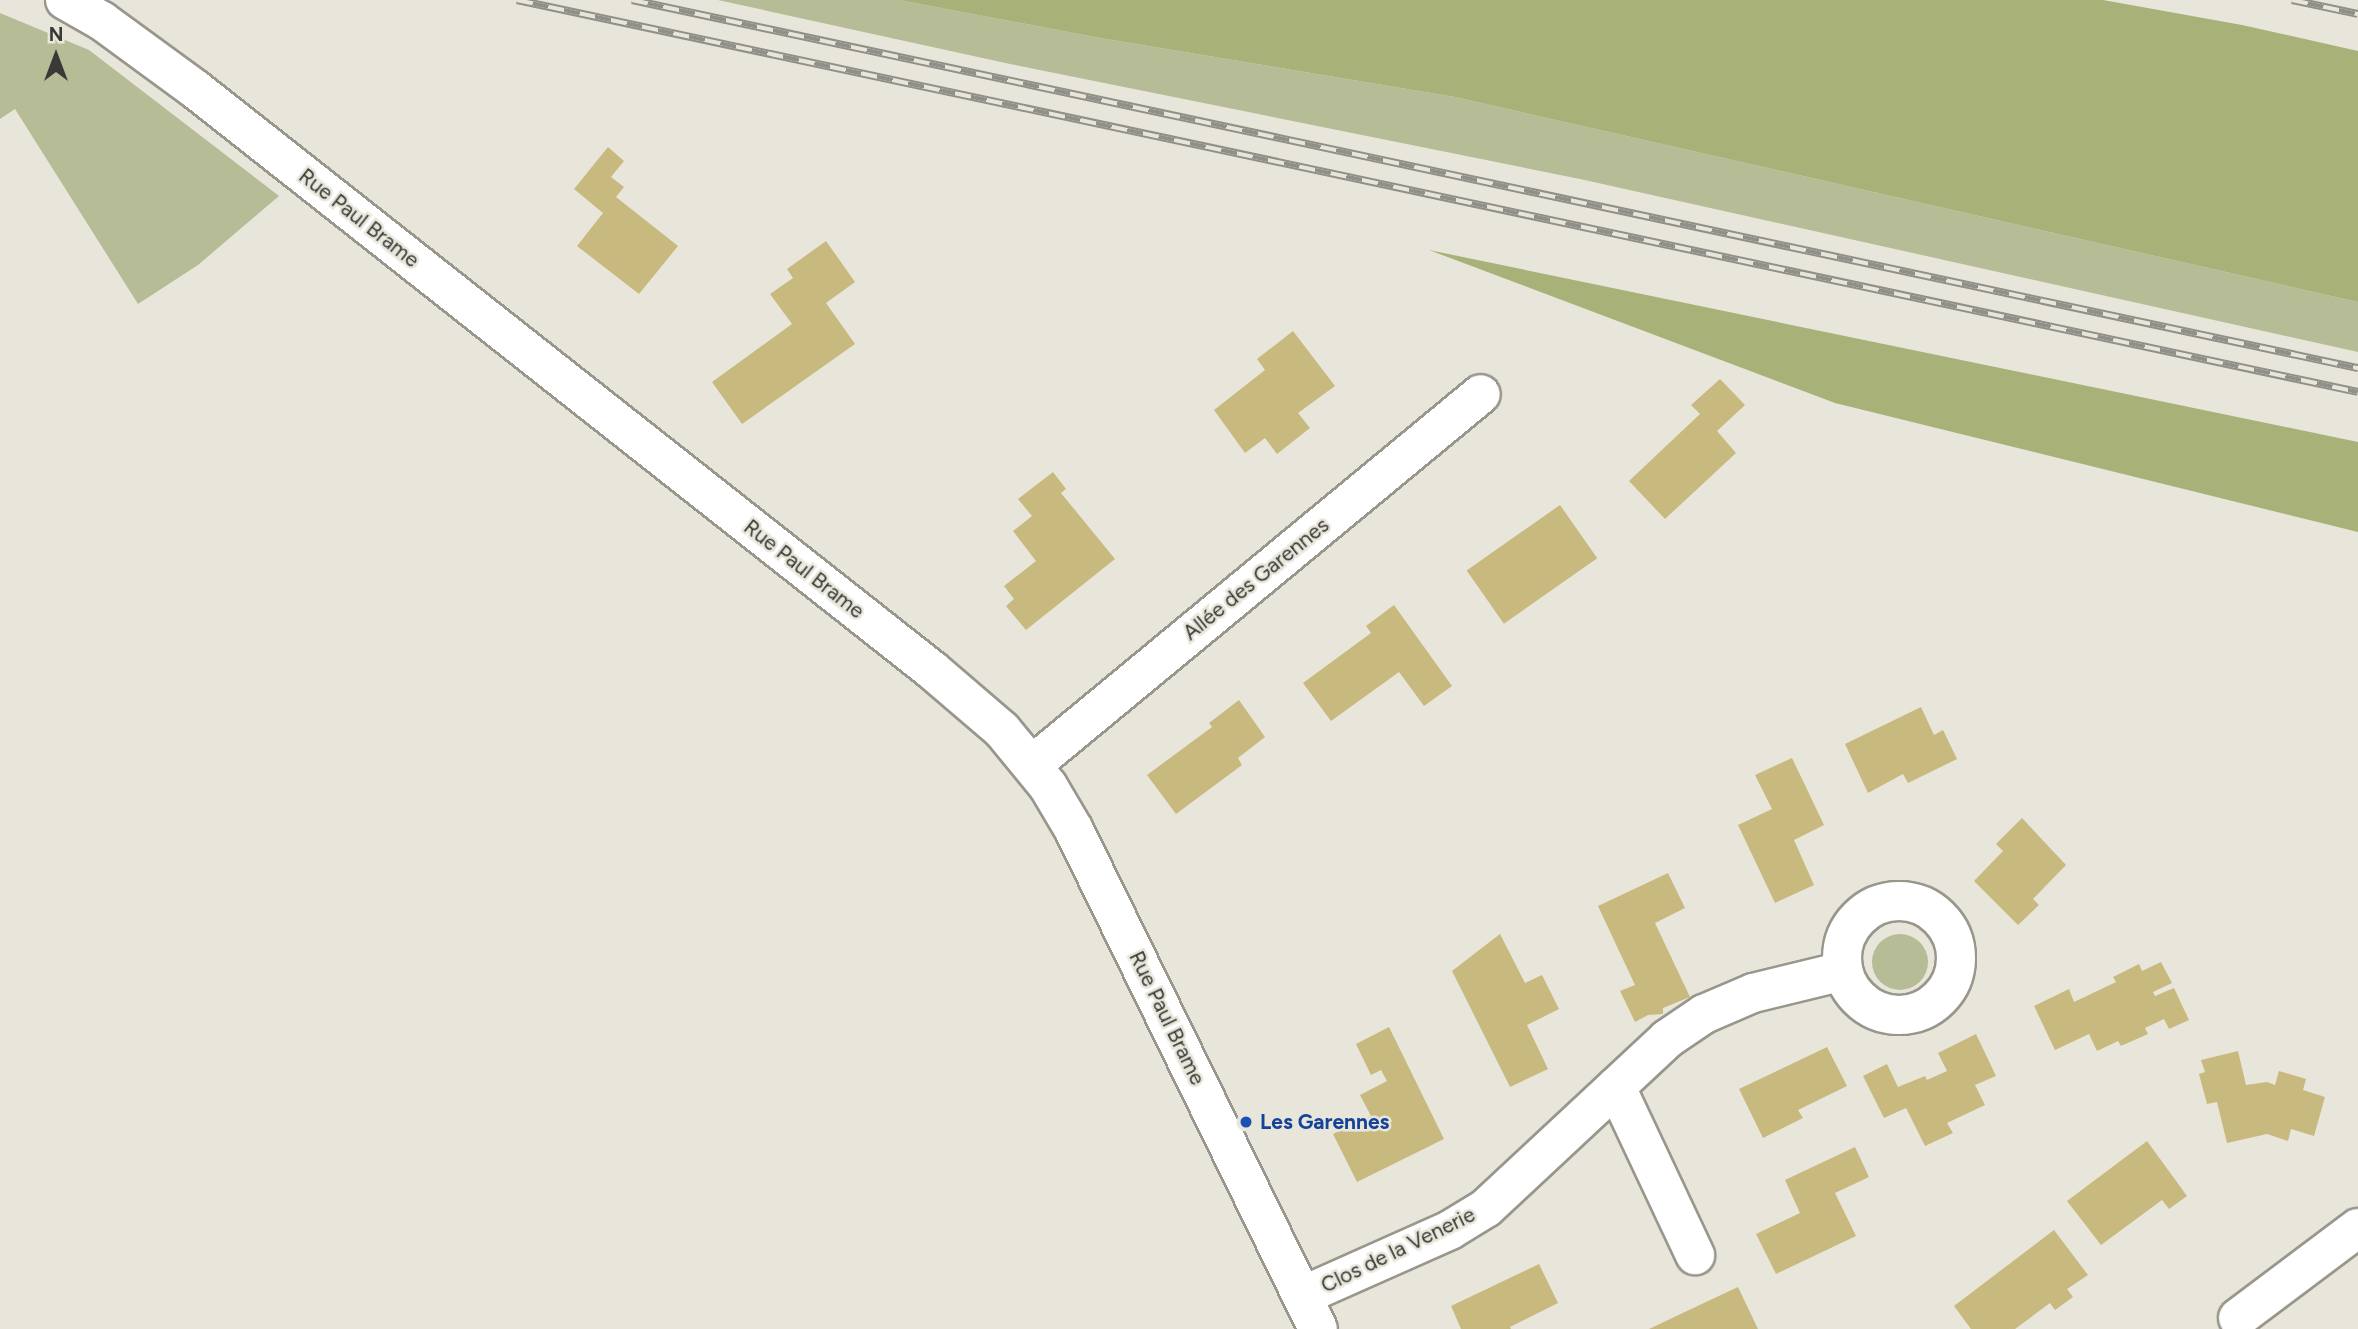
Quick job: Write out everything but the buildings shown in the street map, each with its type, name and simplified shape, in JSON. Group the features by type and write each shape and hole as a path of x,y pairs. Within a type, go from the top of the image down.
{"street":[{"name":"Rue Paul Brame","path":"65,0 102,21 195,89 932,670 1002,730 1032,765 1074,830 1310,1312"},
{"name":"Allée des Garennes","path":"1032,765 1481,394"},
{"name":"Clos de la Venerie","path":"1310,1312 1486,1208 1667,1039 1704,1014 1753,993 1843,971"},
{"path":"1616,1087 1695,1255"},
{"path":"2235,1325 2358,1227"}],"green space":[{"path":"718,0 899,0 1100,38 1455,97 2358,302 2358,352 1580,179 1010,64"},
{"path":"899,0 2103,0 2242,25 2358,51 2358,302 1455,97 1100,38"},
{"path":"0,13 89,50 279,196 198,265 138,304 15,109 0,119"},
{"path":"1429,250 2358,442 2358,532 1835,403"},
{"path":"1900,934 1911,936 1920,942 1926,951 1926,973 1920,982 1911,988 1900,990 1889,988 1880,982 1874,973 1872,962 1874,951 1880,942 1889,936"}],"railway":[{"path":"517,0 2358,392"},
{"path":"632,0 2358,368"},
{"path":"2292,0 2358,14"}],"place":[{"name":"Les Garennes","path":"1246,1122"}]}
